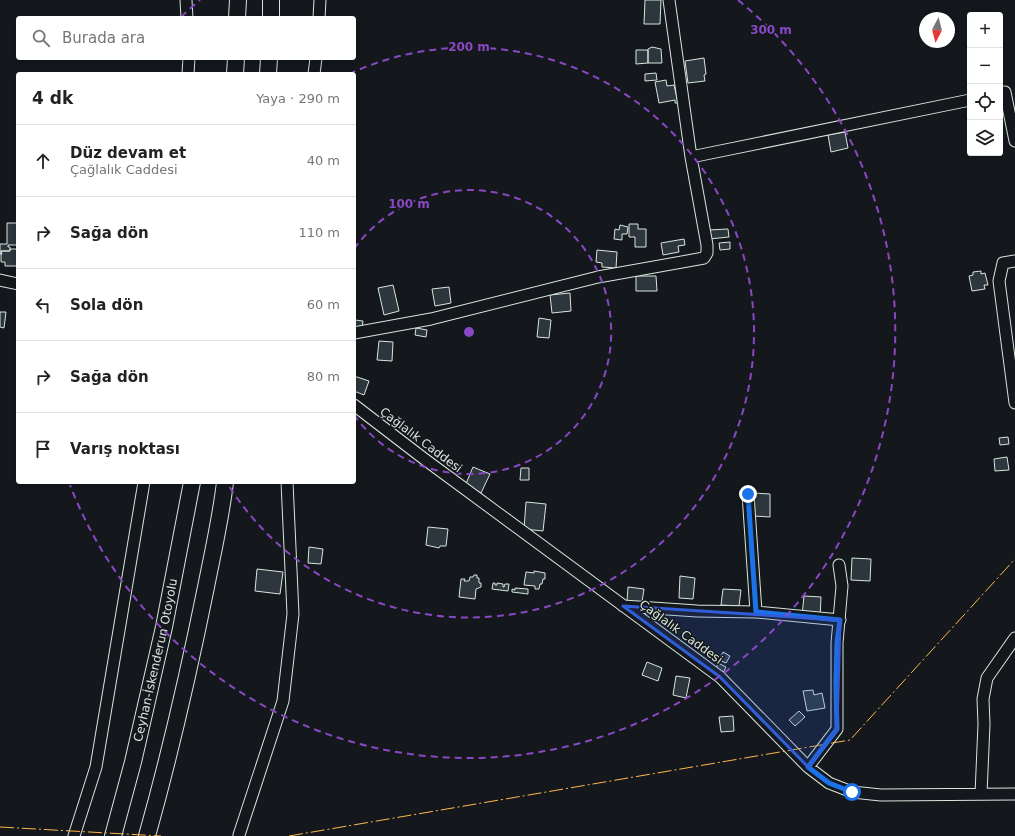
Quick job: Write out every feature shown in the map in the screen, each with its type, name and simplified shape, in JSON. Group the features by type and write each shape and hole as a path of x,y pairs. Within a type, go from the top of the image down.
{"highway":[{"path":"237,16 238,0"},
{"path":"270,16 271,0"},
{"path":"235,72 236,60"},
{"path":"268,72 269,60"},
{"name":"Ceyhan-İskenderun Otoyolu","path":"113,836 133,762 164,627 192,484"},
{"path":"147,836 165,770 196,634 226,484"}],"street":[{"path":"186,0 187,16"},
{"path":"318,16 320,0"},
{"path":"356,334 432,319 598,277 704,258 707,253 707,245 692,157 669,0"},
{"path":"188,72 189,60"},
{"path":"314,72 316,60"},
{"path":"1007,92 1015,141"},
{"path":"692,157 967,101"},
{"path":"1015,261 1003,263 999,281 1015,403"},
{"path":"0,280 16,284"},
{"name":"Çağlalık Caddesi","path":"356,407 423,458 720,677 808,767 829,783 852,792 881,795 1015,794"},
{"path":"74,836 96,766 144,484"},
{"path":"239,835 283,701 293,614 287,484"},
{"path":"748,494 756,612"},
{"path":"808,767 837,729 837,643 842,586 839,565"},
{"path":"623,606 756,612 840,620"},
{"path":"981,794 984,724 983,699 988,678 1015,638"}],"highlighted area":[{"path":"623,606 840,620 837,729 808,767 720,677"}],"building":[{"path":"645,0 661,0 660,24 644,24"},
{"path":"652,47 661,49 662,63 648,63 648,49"},
{"path":"636,50 648,50 648,63 636,64"},
{"path":"704,58 706,74 704,75 705,81 688,83 685,61"},
{"path":"656,73 657,80 645,81 645,74"},
{"path":"666,80 667,86 674,85 678,103 675,103 675,100 659,103 655,82"},
{"path":"845,132 848,148 831,152 828,135"},
{"path":"7,223 16,223 16,245 8,245 8,247 10,247 10,251 1,251 2,254 0,254 0,244 7,244"},
{"path":"629,224 638,224 638,229 646,229 646,247 635,247 635,237 629,237"},
{"path":"620,225 628,227 627,234 622,234 622,240 614,239 615,229 619,230"},
{"path":"728,229 729,237 709,239 708,230"},
{"path":"684,239 685,245 678,246 679,252 663,255 661,243"},
{"path":"730,242 730,249 720,250 719,243"},
{"path":"10,249 16,249 16,266 5,266 5,262 1,262 1,251 10,251"},
{"path":"597,250 617,252 616,268 602,267 602,263 596,262"},
{"path":"981,271 981,274 985,273 988,285 984,285 985,289 972,291 969,276 973,275 973,272"},
{"path":"636,276 656,276 657,291 636,291"},
{"path":"393,285 399,311 384,315 378,288"},
{"path":"449,287 451,303 435,306 432,289"},
{"path":"570,293 571,311 552,313 550,295"},
{"path":"0,312 6,312 4,328 0,327"},
{"path":"539,318 551,320 549,338 537,337"},
{"path":"356,320 363,321 362,328 356,327"},
{"path":"416,328 427,330 426,337 415,335"},
{"path":"379,341 393,342 392,361 377,360"},
{"path":"356,377 369,381 364,395 356,392"},
{"path":"1008,437 1009,444 1000,445 999,438"},
{"path":"1007,457 1009,470 995,471 994,459"},
{"path":"473,467 490,474 481,493 465,486"},
{"path":"521,468 529,468 529,480 520,480"},
{"path":"754,493 770,494 770,517 754,516"},
{"path":"526,502 546,504 543,531 524,529"},
{"path":"428,527 448,529 446,546 440,546 439,548 426,545"},
{"path":"309,547 323,549 321,564 308,563"},
{"path":"852,558 871,559 870,581 851,580"},
{"path":"257,569 283,572 280,594 255,591"},
{"path":"534,571 545,573 545,579 543,579 542,584 540,584 539,589 535,589 535,586 524,585 526,572 534,573"},
{"path":"474,575 477,575 477,578 479,578 479,583 481,583 481,587 476,589 475,599 459,597 461,579 465,579 464,581 469,581 470,577 473,577"},
{"path":"680,576 695,578 693,599 679,598"},
{"path":"493,583 495,583 495,585 497,585 497,583 503,584 503,587 505,584 509,584 508,591 492,589"},
{"path":"628,587 644,589 642,602 627,601"},
{"path":"515,588 528,589 528,594 512,592 512,589 515,590"},
{"path":"723,589 741,590 739,606 721,605"},
{"path":"804,596 821,597 820,618 802,616"},
{"path":"723,652 730,656 726,663 719,660"},
{"path":"647,662 662,668 658,681 642,675"},
{"path":"718,663 726,667 723,673 716,670"},
{"path":"676,676 690,678 686,698 673,695"},
{"path":"813,690 814,695 822,693 825,708 807,711 803,691"},
{"path":"799,711 805,717 795,726 789,720"},
{"path":"733,716 734,731 721,732 719,717"}],"power":[{"path":"289,836 850,740 1015,559"},
{"path":"0,827 161,836"}],"route":[{"path":"748,494 756,612 840,620 837,643 837,729 808,767 829,783 852,792"}]}
